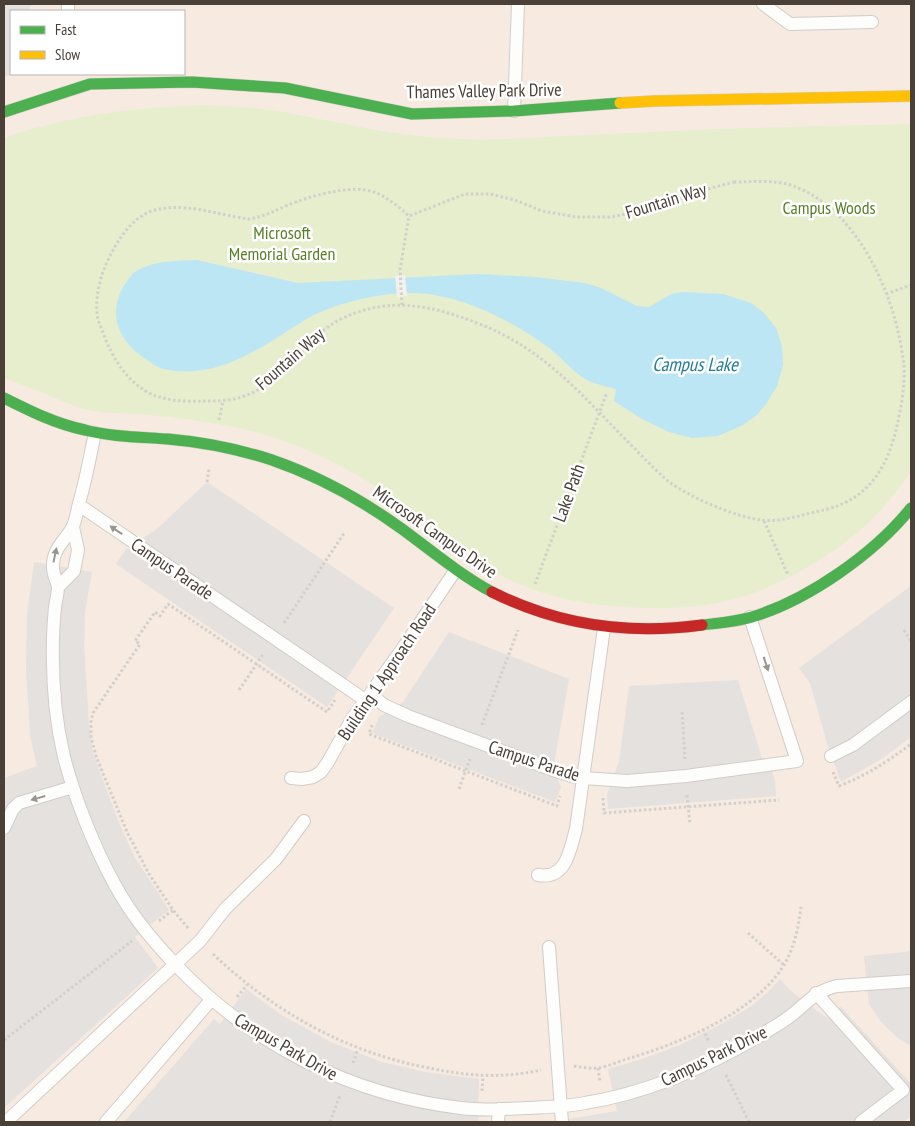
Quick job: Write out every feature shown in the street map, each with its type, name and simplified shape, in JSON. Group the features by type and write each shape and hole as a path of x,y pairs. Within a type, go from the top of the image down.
{"street":[{"name":"Thames Valley Park Drive","path":"4,112 90,84 201,82 285,88 412,114 514,111 655,101 911,96"},
{"name":"Microsoft Campus Drive","path":"4,398 50,419 96,433 214,445 245,452 289,466 359,500 404,531 455,571 492,592 526,608 565,620 604,628 651,631 689,628 750,618 799,597 842,571 874,546 910,512"}],"lane":[{"path":"514,111 518,4"},
{"path":"769,5 790,24 872,22"},
{"path":"75,75 78,88"},
{"name":"Campus Park Drive","path":"96,433 72,527 57,546 52,568 58,587 53,642 55,698 63,750 73,787 115,886 146,931 175,964 211,1000 243,1024 300,1059 346,1081 420,1101 460,1108 560,1107 604,1100 637,1092 693,1071 718,1059 782,1022 816,993 826,988 911,980"},
{"name":"Campus Parade","path":"79,505 274,638 368,697 408,716 476,742 553,770 583,778 626,781 686,776 798,761 750,618"},
{"path":"58,587 74,571 78,550 72,527"},
{"name":"Building 1 Approach Road","path":"290,778 308,778 321,772 352,719 455,571"},
{"path":"538,875 547,876 555,874 562,868 567,859 576,829 604,628"},
{"path":"831,760 911,702"},
{"path":"6,822 13,809 19,803 73,787"},
{"path":"6,1122 200,941 225,909 276,859 304,821"},
{"path":"549,947 562,1122"},
{"path":"816,993 904,1090 861,1122"},
{"path":"106,1122 211,1000"},
{"path":"498,1109 498,1122"}],"path":[{"name":"Fountain Way","path":"734,182 780,183 793,186 818,198 840,216 854,234 871,262 886,294 897,330 904,369 902,398 892,446 884,465 871,483 853,499 833,508 779,520 764,521 707,503 669,481 599,414 579,391 533,351 509,336 481,324 434,308 418,305 371,308 345,317 329,326 313,339 281,372 264,386 244,396 223,401 172,400 153,395 134,383 121,369 110,350 97,316 97,293 102,274 112,251 124,231 138,218 154,210 174,208 248,219 260,217 316,196 345,190 374,192 388,199 409,216 465,194 490,194 515,200 542,210 576,217 611,217 657,208 704,190 734,182"},
{"path":"402,305 400,270 409,216"},
{"path":"886,294 911,285"},
{"name":"Lake Path","path":"535,585 607,392"},
{"path":"218,424 223,401"},
{"path":"764,521 791,581"},
{"path":"239,690 345,532"},
{"path":"337,697 327,712 168,604 160,616 155,612 135,641 140,644 93,713 90,722 91,737 96,756 108,787 126,832 149,874 173,910 229,970 268,1000 326,1035 358,1049 407,1064 440,1071 483,1076 517,1075 544,1069"},
{"path":"458,789 520,626"},
{"path":"904,630 911,640"},
{"path":"374,719 369,734 465,772 557,806 563,790"},
{"path":"831,760 839,786 876,769 911,744"},
{"path":"597,796 603,796 604,813 779,800"},
{"path":"572,1066 598,1068 657,1050 681,1041 751,1000 764,989 790,955 798,933 802,907"},
{"path":"4,1040 173,910"},
{"path":"748,934 784,965"}],"shaded area":[{"path":"4,4 911,4 911,1122 4,1122"},
{"path":"4,4 33,4 29,8 30,10 10,10 10,74 4,77"},
{"path":"207,482 394,608 327,707 116,564 126,549 157,529"},
{"path":"34,562 92,572 85,612 84,644 89,724 93,753 118,820 134,856 169,910 135,937 158,968 4,1108 4,778 37,766 30,736 26,668 27,614"},
{"path":"911,586 911,737 883,758 841,782 827,743 810,683 799,668"},
{"path":"449,632 569,679 553,770 561,787 555,802 372,733 379,717 403,702"},
{"path":"738,680 762,758 768,759 775,780 776,796 608,809 607,794 619,762 629,686"},
{"path":"911,950 911,1046 898,1038 881,1022 869,1004 864,956"},
{"path":"780,979 792,992 827,1018 841,1007 911,1084 911,1116 903,1122 551,1122 617,1111 608,1069 680,1045 723,1023 750,1007"},
{"path":"246,989 283,1016 331,1042 382,1062 425,1072 479,1079 478,1122 124,1122 214,1019 220,1024"}],"green space":[{"path":"207,105 278,111 381,131 426,137 482,140 716,129 911,124 911,471 884,506 854,535 813,564 769,587 737,598 685,607 649,608 598,604 536,591 493,571 469,556 403,505 369,482 332,462 288,442 210,422 141,414 92,411 4,378 4,138 54,123 79,118 129,110"}],"water":[{"name":"Campus Lake","path":"197,260 298,283 479,274 535,277 585,283 601,288 637,306 649,307 671,294 682,292 723,294 751,303 764,313 776,328 782,346 783,365 777,386 756,416 743,425 718,436 692,438 669,432 642,419 614,401 616,389 587,380 549,348 503,319 449,298 402,293 375,296 335,306 308,318 255,351 227,364 196,371 162,368 138,353 123,337 116,318 118,298 128,280 138,270 160,263"}],"pier":[{"path":"405,275 407,296 397,297 395,276"}],"traffic: fast":[{"path":"4,112 90,84 192,82 285,88 412,114 514,111 620,103"},
{"path":"4,398 43,417 74,427 116,435 207,444 246,452 289,466 323,481 371,508 457,570 492,592"},
{"path":"702,625 752,617 795,599 817,587 859,558 896,525 911,508"}],"traffic: slow":[{"path":"620,103 911,96"}],"traffic: jam":[{"path":"492,592 542,612 594,625 648,629 702,625"}],"park label":[{"name":"Campus Woods","path":"829,208"},
{"name":"Microsoft Memorial Garden","path":"282,243"}]}
